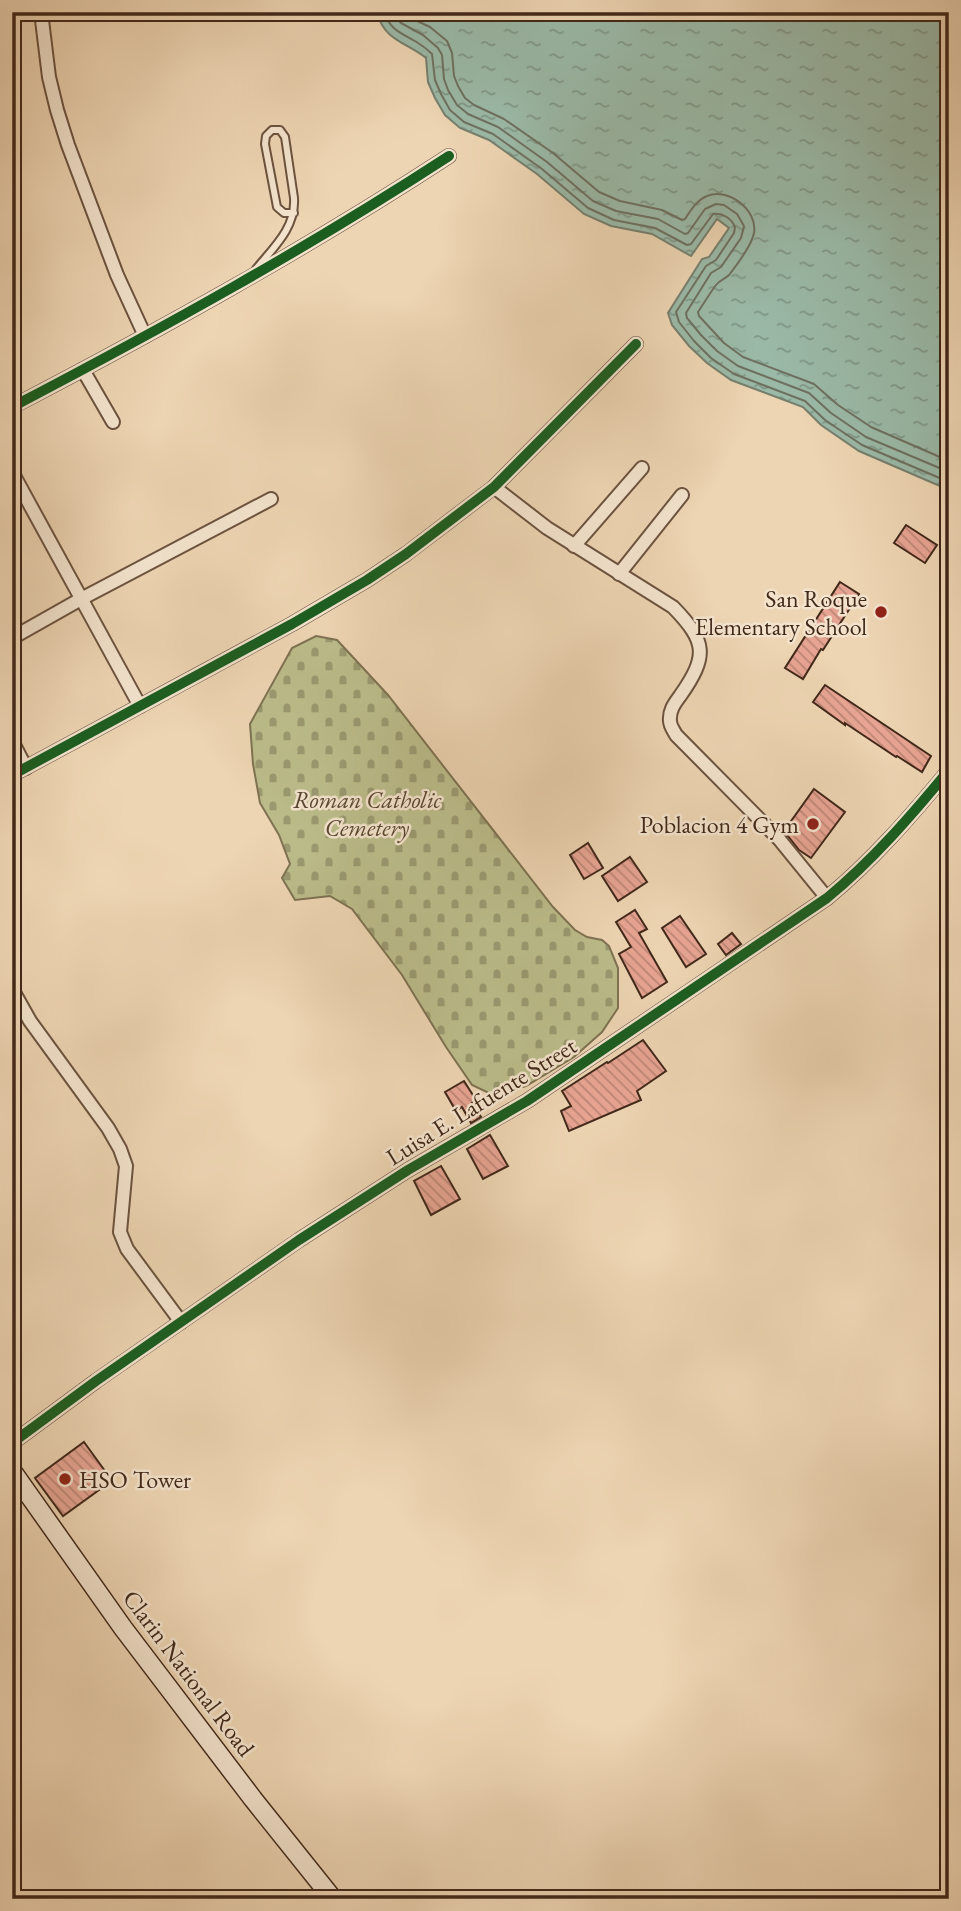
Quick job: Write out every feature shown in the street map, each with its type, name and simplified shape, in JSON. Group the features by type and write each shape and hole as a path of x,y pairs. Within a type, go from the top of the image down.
{"main road":[{"name":"Clarin National Road","path":"12,1471 123,1628 332,1899"}],"street":[{"path":"41,12 49,77 61,122 117,275 145,336"},
{"path":"12,407 248,279 365,210 449,156"},
{"path":"12,775 292,624 368,580 406,554 494,486 636,344"},
{"path":"83,370 113,422"},
{"path":"574,546 642,468"},
{"path":"12,472 139,706"},
{"path":"494,486 547,528 673,607 686,620 696,636 701,652 697,669 671,709 670,723 676,736 779,839 827,898"},
{"path":"619,573 682,495"},
{"path":"12,638 271,499"},
{"path":"12,741 26,768"},
{"name":"Luisa E. Lafuente Street","path":"12,1443 96,1381 299,1240 397,1176 527,1101 827,898 859,872 949,770"},
{"path":"12,989 30,1021 108,1128 120,1149 126,1166 120,1232 127,1249 181,1322"}],"lane":[{"path":"248,279 287,230 294,213 285,137 280,130 272,130 266,136 265,144 277,207 284,213 294,213"}],"green space":[{"name":"Roman Catholic Cemetery","path":"316,636 337,640 388,695 553,907 575,930 587,937 602,940 609,946 618,968 618,1008 602,1032 574,1057 526,1086 493,1095 472,1085 402,975 352,909 330,896 295,900 282,878 290,864 279,835 260,803 250,724 292,648"}],"water":[{"path":"377,12 949,12 949,490 859,451 821,425 803,407 731,380 689,346 672,325 668,313 702,259 709,257 729,228 717,219 691,256 652,234 611,226 584,214 537,174 489,140 460,128 445,115 428,82 426,58 390,35 380,22"}],"building":[{"path":"906,525 937,545 925,563 894,543"},
{"path":"840,582 859,594 803,679 785,668"},
{"path":"825,685 931,756 922,772 813,702"},
{"name":"Poblacion 4 Gym","path":"814,789 845,812 811,858 799,850 784,831"},
{"path":"588,843 603,868 584,879 570,855"},
{"path":"630,857 647,882 618,901 602,876"},
{"path":"635,910 647,929 639,933 667,982 642,998 619,954 631,947 616,922"},
{"path":"680,916 706,954 686,967 662,928"},
{"path":"732,933 741,944 726,955 718,944"},
{"path":"643,1040 666,1071 637,1091 641,1100 569,1131 561,1111 571,1106 562,1091"},
{"path":"464,1081 476,1100 472,1103 481,1117 471,1123 462,1107 456,1111 445,1092"},
{"path":"490,1135 508,1166 483,1179 467,1149"},
{"path":"441,1166 460,1199 431,1215 414,1181"},
{"name":"HSO Tower","path":"84,1442 105,1471 92,1480 99,1490 63,1516 35,1478"}],"cycle path":[{"path":"12,407 234,287 449,156"},
{"path":"12,775 292,624 406,554 494,487 636,344"},
{"path":"12,1443 96,1381 299,1240 408,1170 527,1101 827,898 891,837 949,770"}],"place":[{"name":"San Roque Elementary School","path":"881,612"},
{"name":"Poblacion 4 Gym","path":"813,824"},
{"name":"HSO Tower","path":"65,1479"}]}
